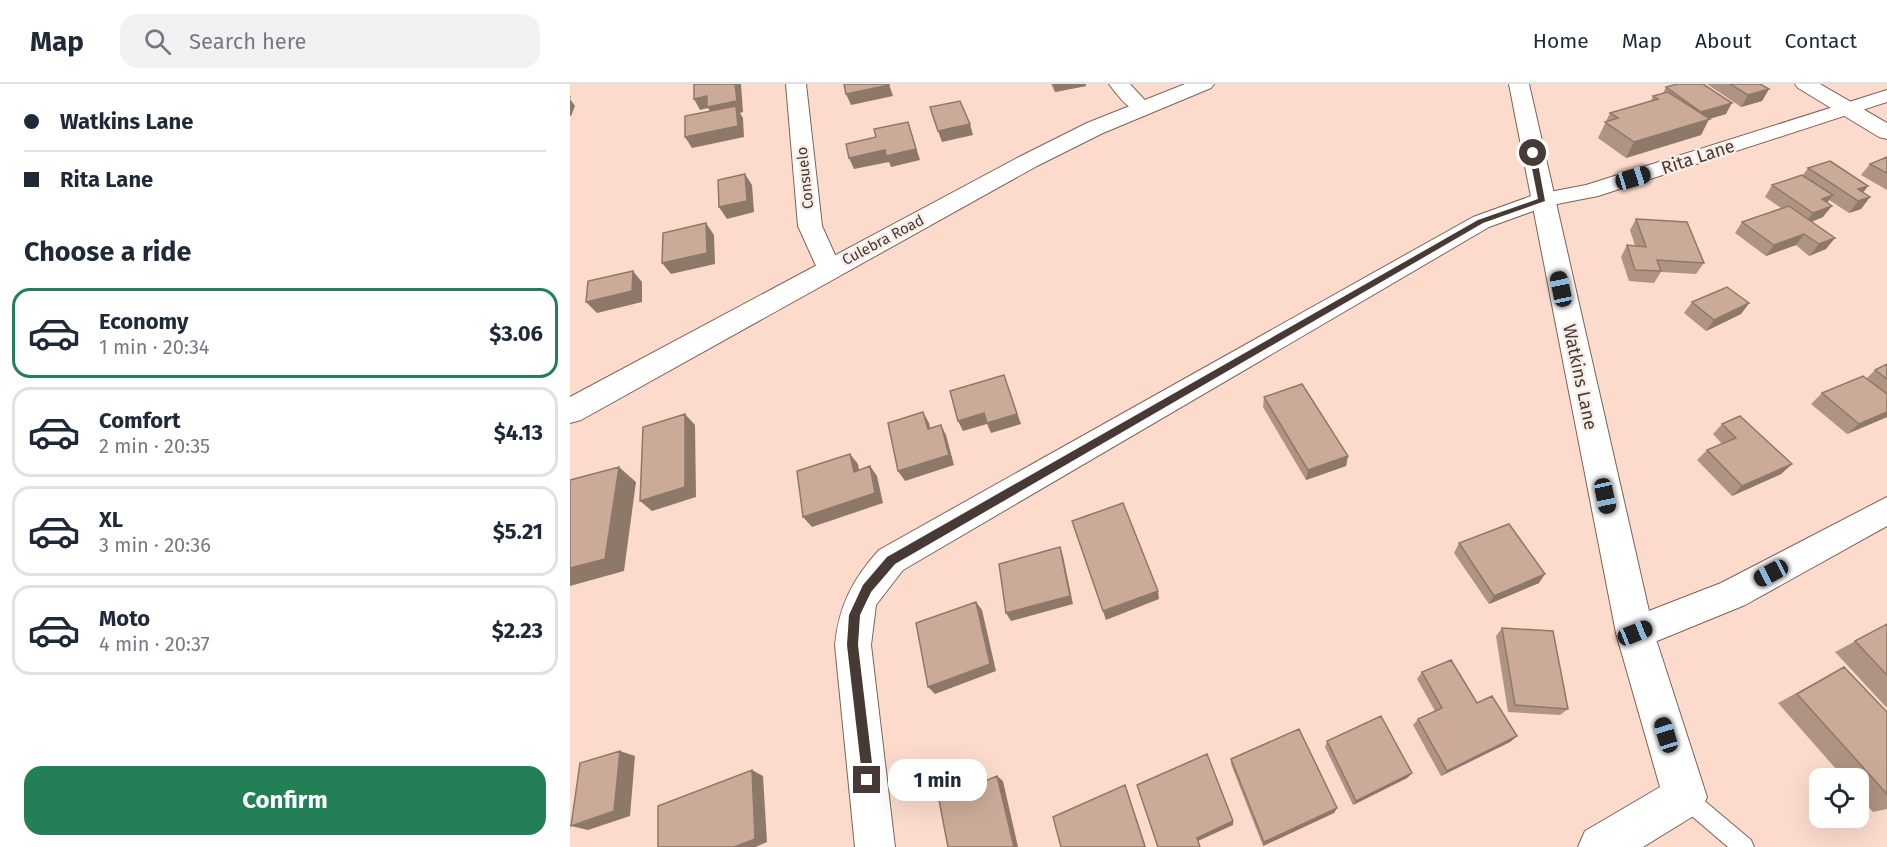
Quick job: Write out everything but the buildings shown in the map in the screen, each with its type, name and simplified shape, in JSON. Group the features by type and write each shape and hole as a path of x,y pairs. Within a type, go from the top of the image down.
{"street":[{"name":"Consuelo","path":"796,84 810,226 829,268"},
{"path":"1119,84 1143,109"},
{"name":"Culebra Road","path":"570,411 1029,161 1095,128 1204,84"},
{"name":"Watkins Lane","path":"1519,84 1635,633 1685,797"},
{"path":"1804,84 1887,132"},
{"name":"Rita Lane","path":"875,847 853,645 854,615 867,588 891,560 1481,222 1542,200 1590,191 1887,96"},
{"path":"1635,633 1732,594 1887,510"},
{"path":"1601,847 1685,797"}],"lane":[{"path":"1685,797 1744,847"}],"route":[{"path":"867,780 853,645 854,615 867,588 891,560 1481,222 1542,200 1533,153"}]}
